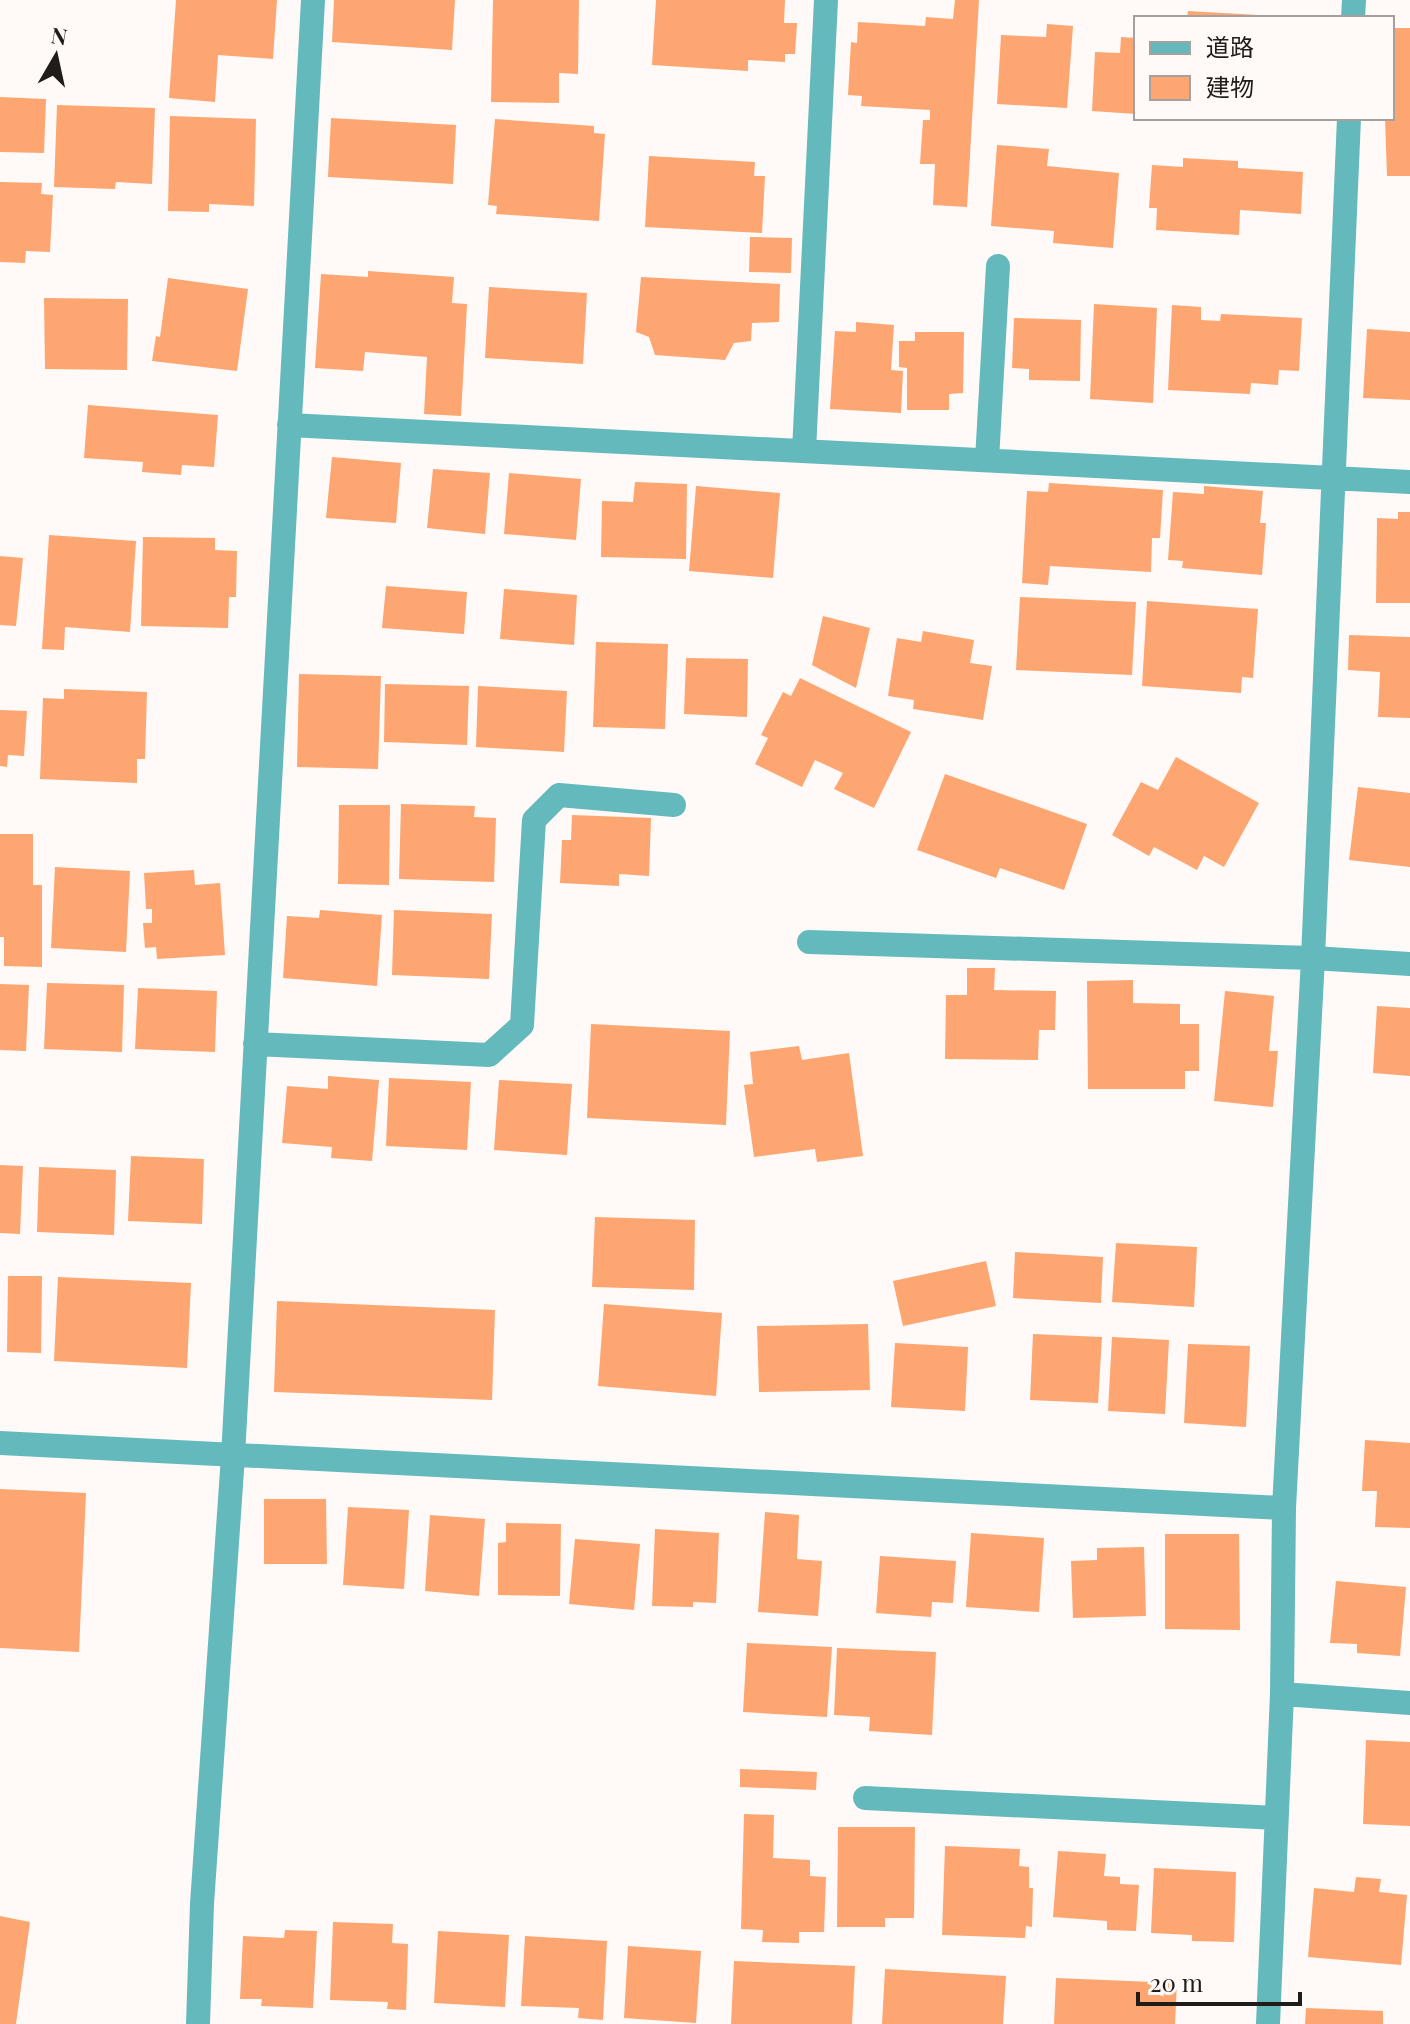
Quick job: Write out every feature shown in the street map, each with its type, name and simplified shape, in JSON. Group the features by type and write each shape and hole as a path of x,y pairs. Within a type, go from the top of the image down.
{"street":[{"path":"198,2024 202,1904 233,1456 313,0"},
{"path":"804,451 826,0"},
{"path":"1268,2024 1282,1694 1284,1508 1313,958 1349,120"},
{"path":"987,460 998,266"},
{"path":"289,425 1410,482"},
{"path":"255,1044 489,1055 522,1025 534,820 559,795 674,805"},
{"path":"809,942 1313,958 1410,964"},
{"path":"0,1443 1284,1508"},
{"path":"1282,1694 1410,1703"},
{"path":"865,1798 1276,1818"}],"building":[{"path":"176,0 277,0 273,59 218,55 215,102 169,98"},
{"path":"334,0 455,0 452,50 332,42"},
{"path":"493,0 579,0 578,74 559,73 559,103 491,102"},
{"path":"656,0 785,0 784,23 797,23 795,54 785,54 785,62 748,60 748,71 652,65"},
{"path":"955,0 979,0 967,207 933,205 935,164 920,164 923,120 930,120 930,110 861,106 862,96 848,95 851,42 857,43 858,22 925,26 926,17 953,19"},
{"path":"1188,11 1277,16 1187,16"},
{"path":"1047,24 1073,26 1067,108 997,104 1001,35 1046,37"},
{"path":"1394,28 1410,28 1410,176 1387,176 1385,120 1394,120"},
{"path":"1121,37 1134,38 1134,114 1092,111 1095,52 1120,53"},
{"path":"0,97 46,99 44,153 0,152"},
{"path":"57,105 155,108 152,184 116,182 115,189 54,187"},
{"path":"170,116 256,119 254,206 209,204 209,212 168,211"},
{"path":"331,118 456,125 453,184 328,177"},
{"path":"495,119 594,126 594,133 605,134 599,221 496,214 497,206 488,205"},
{"path":"997,145 1049,149 1047,166 1119,173 1113,248 1053,243 1054,231 991,226"},
{"path":"649,156 755,162 754,176 765,176 762,233 645,227"},
{"path":"1183,158 1238,161 1238,168 1303,172 1301,214 1240,210 1239,235 1156,230 1157,208 1149,208 1152,165 1183,167"},
{"path":"0,182 42,183 41,194 53,195 50,252 26,251 25,263 0,262"},
{"path":"750,237 792,238 791,273 749,272"},
{"path":"368,271 454,277 452,303 467,304 461,416 424,414 427,357 365,352 363,371 315,368 321,274 368,277"},
{"path":"641,277 780,284 779,322 752,323 751,341 734,343 725,360 655,355 649,337 636,332"},
{"path":"168,278 248,289 237,371 152,361 156,336 160,337"},
{"path":"489,287 587,293 583,364 485,358"},
{"path":"44,298 128,299 127,370 45,369"},
{"path":"1094,304 1157,308 1153,403 1090,399"},
{"path":"1172,305 1201,307 1201,320 1220,321 1221,314 1302,318 1299,371 1279,370 1278,385 1251,383 1250,394 1168,390"},
{"path":"1014,318 1081,320 1080,381 1029,380 1029,369 1012,368"},
{"path":"856,322 894,325 891,370 903,371 901,413 830,409 835,331 856,332"},
{"path":"1367,329 1410,332 1410,400 1363,398"},
{"path":"915,332 964,332 963,393 949,394 949,410 907,410 907,368 899,367 899,341 915,341"},
{"path":"88,405 218,415 214,467 182,465 181,475 142,472 143,462 84,458"},
{"path":"332,457 401,463 396,523 326,518"},
{"path":"433,469 490,473 485,534 427,528"},
{"path":"509,473 581,479 576,540 504,534"},
{"path":"635,482 687,484 686,559 601,557 602,501 633,502"},
{"path":"1049,483 1163,490 1160,538 1152,538 1151,572 1050,566 1048,585 1022,583 1027,491 1048,492"},
{"path":"696,486 780,493 773,578 689,571"},
{"path":"1204,486 1263,491 1260,523 1266,523 1262,575 1182,568 1183,561 1168,560 1173,492 1204,494"},
{"path":"1398,512 1410,512 1410,603 1376,603 1377,518 1398,519"},
{"path":"49,535 136,541 130,632 65,627 64,650 42,649"},
{"path":"143,537 215,538 215,550 237,551 236,597 229,597 228,628 141,626"},
{"path":"0,556 23,558 16,626 0,625"},
{"path":"386,586 467,592 464,634 382,628"},
{"path":"504,589 577,595 574,645 500,639"},
{"path":"1020,597 1136,602 1132,675 1016,670"},
{"path":"1147,601 1258,609 1253,678 1242,677 1241,693 1142,686"},
{"path":"823,616 870,628 856,688 812,665"},
{"path":"923,631 974,640 970,663 992,666 983,720 913,709 914,700 888,696 897,638 921,642"},
{"path":"1349,635 1410,637 1410,718 1378,717 1380,672 1348,670"},
{"path":"596,642 668,644 665,729 593,727"},
{"path":"686,658 748,659 747,717 684,714"},
{"path":"299,674 381,676 378,769 297,767"},
{"path":"800,678 911,732 874,808 834,789 843,773 815,760 802,787 755,764 768,738 761,735 783,692 791,696"},
{"path":"385,684 469,686 467,745 384,742"},
{"path":"478,686 567,691 564,752 476,747"},
{"path":"64,689 147,692 145,759 137,759 137,783 40,779 43,698 64,699"},
{"path":"0,710 27,711 24,756 8,755 7,767 0,766"},
{"path":"1176,757 1259,803 1224,867 1204,856 1197,870 1154,847 1149,856 1112,835 1141,782 1158,790"},
{"path":"945,774 1087,824 1064,890 1000,868 996,878 917,850"},
{"path":"1358,787 1410,793 1410,867 1349,860"},
{"path":"401,804 475,806 474,817 496,818 494,882 399,879"},
{"path":"339,805 390,805 389,885 338,884"},
{"path":"572,815 651,818 649,876 619,874 619,886 560,883 562,840 571,840"},
{"path":"0,834 33,834 33,885 42,885 42,967 4,966 4,937 0,937"},
{"path":"55,867 130,871 126,952 51,948"},
{"path":"194,870 195,885 220,883 225,955 157,959 156,947 145,948 143,923 152,923 152,909 146,909 144,873"},
{"path":"320,910 382,915 377,986 283,978 287,916 319,918"},
{"path":"394,910 492,914 489,979 392,975"},
{"path":"967,968 995,968 994,990 1056,991 1055,1030 1039,1030 1038,1060 945,1059 946,995 967,995"},
{"path":"1133,980 1133,1003 1180,1004 1180,1024 1199,1024 1199,1071 1185,1071 1185,1089 1088,1089 1087,981"},
{"path":"47,983 124,985 122,1052 44,1049"},
{"path":"0,984 29,985 26,1051 0,1050"},
{"path":"138,988 217,991 215,1052 135,1049"},
{"path":"1225,991 1274,996 1269,1051 1278,1051 1273,1107 1214,1101"},
{"path":"1377,1006 1410,1008 1410,1076 1373,1073"},
{"path":"591,1024 730,1031 726,1125 587,1118"},
{"path":"799,1046 802,1060 849,1053 863,1156 817,1162 815,1149 754,1157 744,1085 753,1084 750,1052"},
{"path":"328,1076 379,1080 372,1161 331,1158 332,1147 282,1143 287,1086 328,1089"},
{"path":"389,1078 471,1082 467,1150 386,1146"},
{"path":"499,1080 572,1084 567,1155 494,1150"},
{"path":"131,1156 204,1159 202,1224 128,1221"},
{"path":"0,1165 23,1166 20,1234 0,1233"},
{"path":"39,1167 116,1170 114,1235 37,1232"},
{"path":"595,1217 695,1220 694,1290 592,1287"},
{"path":"1116,1243 1197,1247 1194,1307 1112,1302"},
{"path":"1015,1252 1103,1257 1101,1303 1013,1298"},
{"path":"986,1261 996,1306 903,1326 893,1281"},
{"path":"8,1276 42,1276 41,1353 7,1352"},
{"path":"58,1277 191,1283 187,1368 54,1361"},
{"path":"277,1301 495,1310 492,1400 274,1392"},
{"path":"604,1304 722,1313 716,1396 598,1386"},
{"path":"868,1324 870,1390 759,1392 757,1326"},
{"path":"1033,1334 1102,1337 1098,1403 1030,1400"},
{"path":"1112,1337 1169,1340 1165,1414 1108,1411"},
{"path":"895,1343 968,1347 965,1411 891,1407"},
{"path":"1188,1344 1250,1346 1246,1427 1184,1423"},
{"path":"1365,1440 1410,1443 1410,1528 1375,1527 1377,1491 1362,1491"},
{"path":"0,1489 86,1493 79,1652 0,1648"},
{"path":"264,1499 326,1499 327,1564 264,1564"},
{"path":"348,1507 409,1510 404,1589 343,1585"},
{"path":"765,1512 799,1515 797,1559 822,1561 818,1616 758,1612"},
{"path":"430,1515 485,1519 479,1596 425,1591"},
{"path":"506,1523 561,1524 560,1596 498,1595 498,1543 506,1542"},
{"path":"655,1529 719,1533 716,1603 693,1602 693,1607 652,1606"},
{"path":"971,1533 1044,1538 1039,1612 966,1607"},
{"path":"1165,1534 1239,1534 1240,1630 1165,1629"},
{"path":"575,1539 640,1544 634,1610 569,1604"},
{"path":"1144,1547 1146,1616 1073,1618 1071,1561 1097,1560 1097,1548"},
{"path":"880,1556 956,1561 953,1603 932,1602 931,1617 876,1613"},
{"path":"1336,1581 1406,1587 1400,1656 1357,1653 1357,1644 1330,1643"},
{"path":"747,1643 832,1647 827,1717 743,1712"},
{"path":"837,1648 936,1652 932,1735 869,1731 870,1717 834,1715"},
{"path":"1366,1740 1410,1742 1410,1826 1363,1824"},
{"path":"740,1769 817,1772 816,1790 740,1787"},
{"path":"744,1814 774,1815 773,1858 810,1860 810,1876 826,1877 824,1932 799,1932 799,1943 762,1942 763,1930 741,1929"},
{"path":"838,1827 915,1827 914,1918 885,1918 885,1927 837,1927"},
{"path":"945,1846 1020,1849 1019,1866 1029,1867 1029,1888 1033,1888 1032,1927 1026,1926 1025,1938 942,1935"},
{"path":"1058,1851 1106,1854 1104,1876 1120,1877 1120,1884 1139,1885 1136,1931 1107,1930 1107,1921 1053,1917"},
{"path":"1154,1868 1236,1872 1234,1942 1192,1941 1192,1935 1151,1933"},
{"path":"1356,1877 1381,1879 1379,1892 1407,1895 1401,1965 1308,1957 1314,1888 1354,1892"},
{"path":"0,1916 30,1922 16,2024 0,2024"},
{"path":"333,1922 393,1924 392,1943 408,1944 406,2010 387,2009 388,2002 330,2000"},
{"path":"285,1930 317,1931 313,2008 261,2006 262,1999 240,1999 243,1936 284,1938"},
{"path":"438,1931 509,1935 505,2007 434,2003"},
{"path":"525,1936 607,1941 603,2020 578,2018 579,2008 521,2006"},
{"path":"628,1946 701,1951 696,2023 624,2018"},
{"path":"734,1961 855,1966 852,2024 731,2024"},
{"path":"885,1969 1006,1976 1003,2024 882,2024"},
{"path":"1056,1978 1177,1983 1175,2024 1054,2024"},
{"path":"1306,2008 1383,2011 1383,2024 1305,2024"}]}
